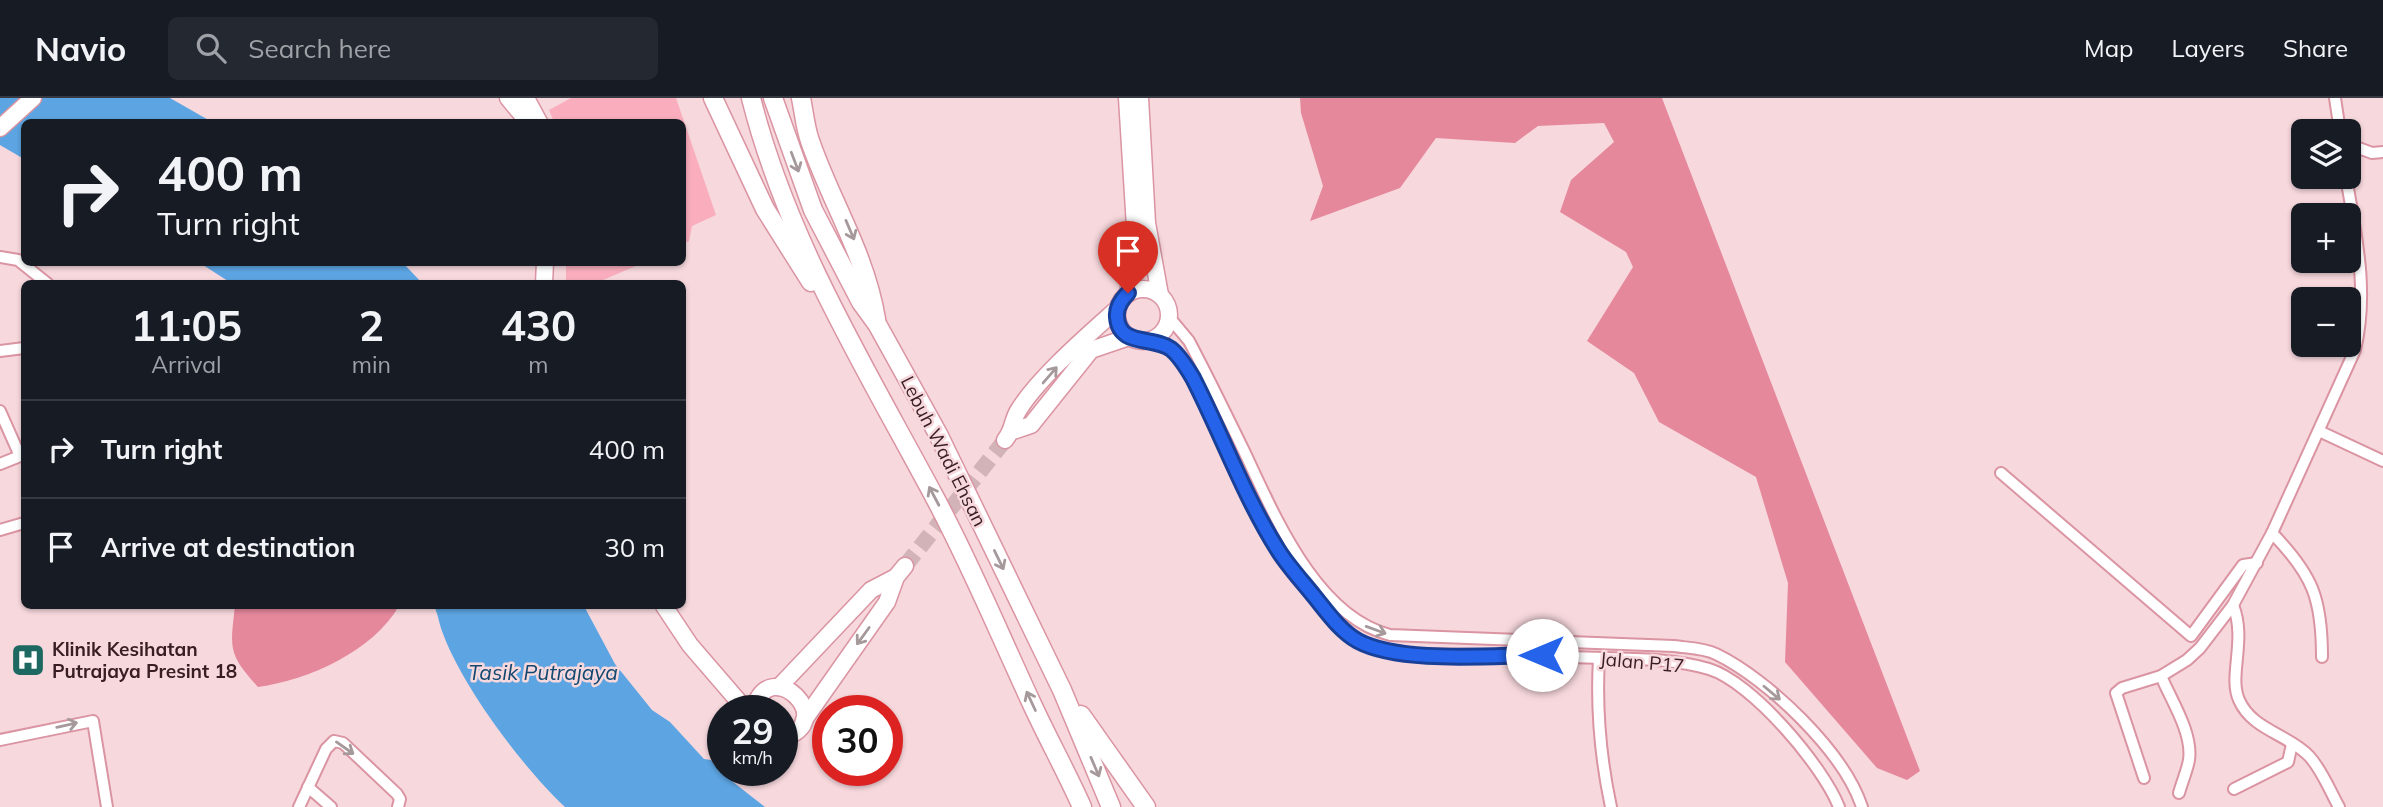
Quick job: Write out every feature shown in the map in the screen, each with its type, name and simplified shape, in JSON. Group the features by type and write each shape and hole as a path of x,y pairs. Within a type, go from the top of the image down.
{"main road":[{"path":"713,98 765,209 802,269 828,304"},
{"name":"Lebuh Wadi Ehsan","path":"751,98 758,128 828,304 971,564 1080,807"},
{"name":"Lebuh Wadi Ehsan","path":"773,98 813,211 861,302 877,324 938,434 1062,690 1111,807"},
{"path":"801,98 810,140 854,238 872,292 877,324"},
{"path":"1062,690 1146,807"}],"street":[{"path":"0,128 33,98"},
{"path":"508,98 526,119"},
{"path":"526,98 537,119"},
{"path":"1127,98 1136,243 1128,293 1117,309 1082,340 1017,412 1009,436 1031,425 1091,350 1129,337"},
{"path":"1117,309 1119,324 1129,337 1139,341 1151,339 1165,328 1169,317 1167,304 1160,295 1147,223 1140,98"},
{"path":"2336,98 2339,119"},
{"path":"2361,149 2372,153 2383,152"},
{"path":"2144,778 2116,694 2122,688 2161,676 2200,648 2233,605 2272,533 2355,350 2361,328 2363,273 2348,189"},
{"path":"0,257 21,262"},
{"path":"26,266 43,280"},
{"path":"1128,293 1144,289 1160,295"},
{"name":"Jalan P17","path":"1169,317 1189,341 1293,550 1338,604 1359,623 1390,635 1674,646 1716,654 1757,681 1812,733 1856,788 1862,807"},
{"name":"Jalan P17","path":"1151,339 1169,347 1188,369 1279,552 1343,630 1367,645 1396,653 1663,660 1712,670 1750,695 1793,737 1814,762 1839,807"},
{"path":"0,351 21,348"},
{"path":"0,411 20,456 0,464"},
{"path":"2319,431 2383,461"},
{"path":"2001,473 2191,636 2243,565 2257,563"},
{"path":"0,530 21,524"},
{"path":"2272,533 2304,570 2316,596 2322,622 2322,657"},
{"path":"765,695 871,590 901,572 887,603 798,729"},
{"path":"2233,605 2241,632 2236,684 2239,703 2259,723 2314,762 2339,807"},
{"path":"666,609 691,645 734,695"},
{"name":"Jalan P17","path":"1712,670 1716,654"},
{"path":"1599,658 1596,708 1602,764 1611,807"},
{"path":"2161,676 2185,732 2189,750 2189,761 2179,793"},
{"path":"752,695 772,689 794,692 800,698 804,720"},
{"path":"0,740 93,721 107,807"},
{"path":"299,807 326,750 334,741 340,741 397,794 400,799 398,807"},
{"path":"2234,789 2288,762 2292,744"},
{"path":"308,788 331,807"}],"shaded area":[{"path":"571,98 676,98 683,119 553,119 549,110"},
{"path":"1300,98 1662,98 1920,771 1907,780 1877,768 1785,662 1788,583 1756,477 1659,422 1634,373 1587,341 1633,267 1626,252 1560,212 1571,180 1614,142 1604,123 1538,126 1515,143 1436,138 1400,188 1310,221 1323,186 1301,113"},
{"path":"686,127 716,215 692,226 689,241 686,242"},
{"path":"566,266 636,266 603,280 566,280"},
{"path":"235,609 397,609 373,637 338,661 298,678 258,687 236,658 232,632"}],"water":[{"path":"0,98 170,98 207,119 21,119 21,157 0,145"},
{"path":"205,266 406,266 419,280 226,280"},
{"name":"Tasik Putrajaya","path":"435,609 586,609 615,664 652,710 670,722 707,759 707,786 738,786 765,807 565,807 531,771 495,725 463,676"}],"tunnel":[{"path":"905,566 1005,440"}],"place":[{"name":"Klinik Kesihatan Putrajaya Presint 18","path":"28,660"}],"route":[{"path":"1128,293 1117,309 1117,317 1123,331 1139,341 1151,339 1169,347 1188,369 1256,511 1279,552 1343,630 1358,641 1396,653 1542,655"}]}
